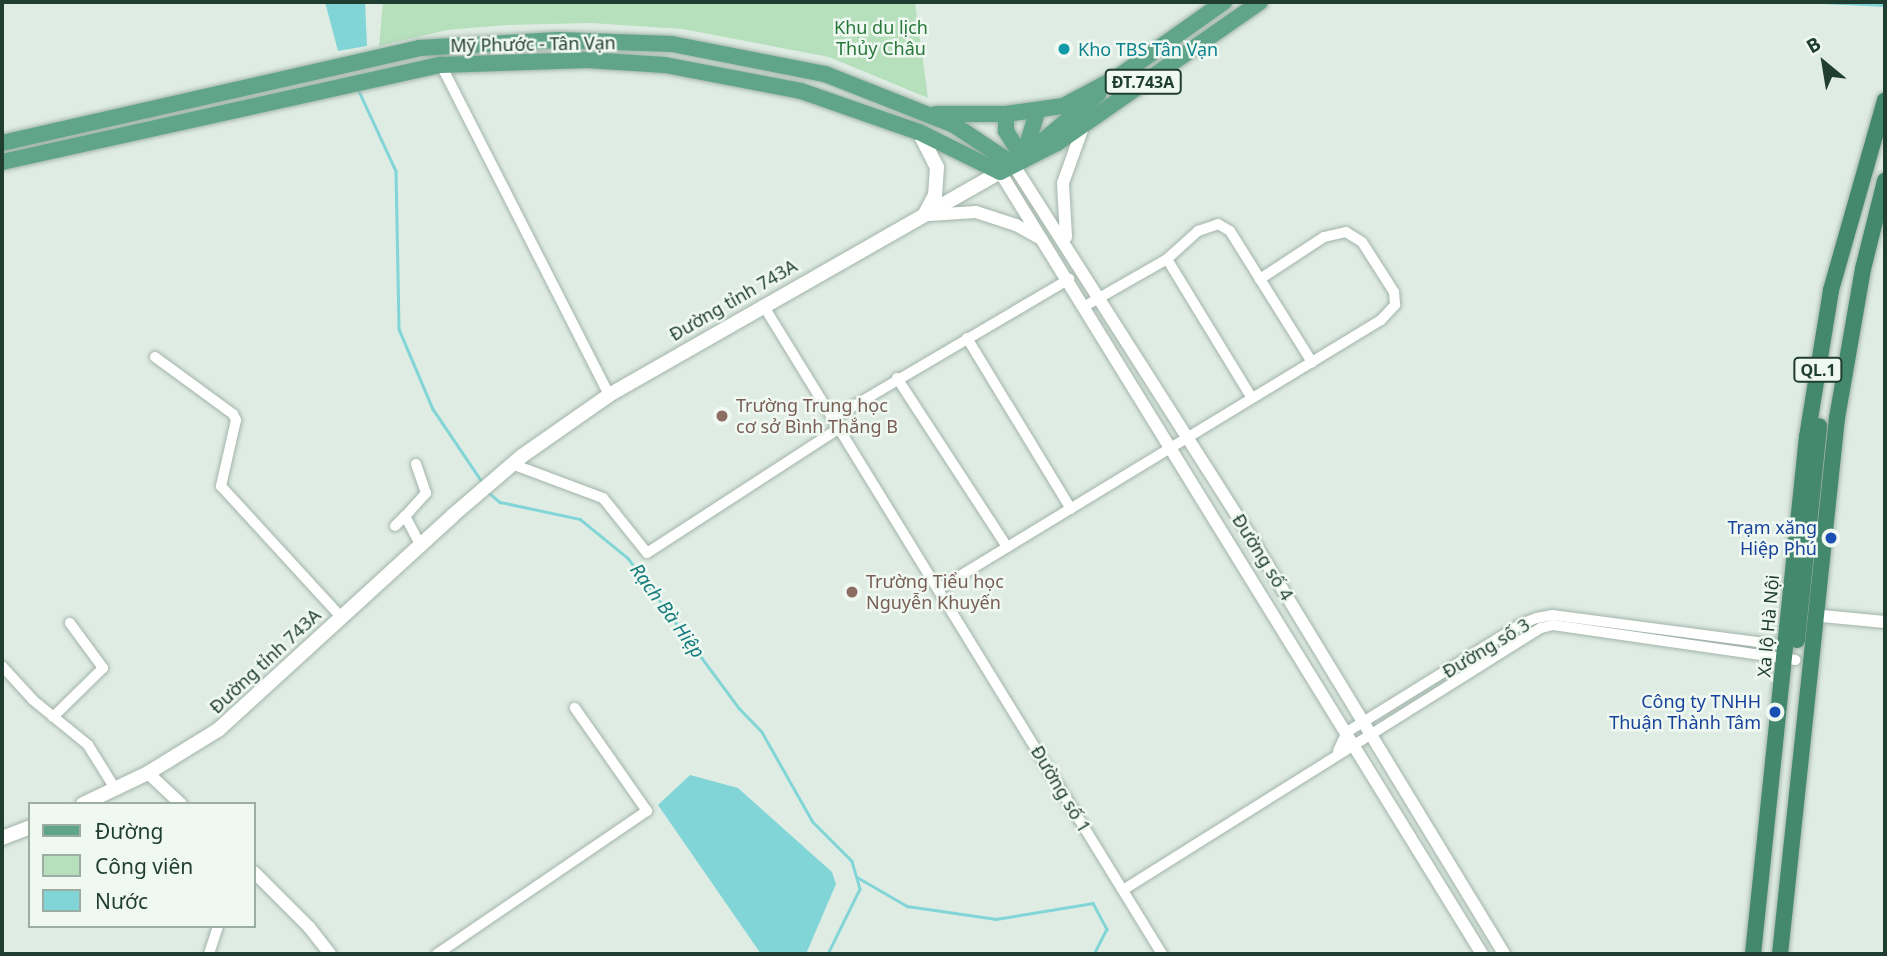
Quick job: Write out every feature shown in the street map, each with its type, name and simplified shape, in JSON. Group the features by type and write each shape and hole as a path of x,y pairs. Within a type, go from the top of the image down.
{"highway":[{"name":"Xa lộ Hà Nội","path":"1753,954 1825,382 1862,186 1885,101"},
{"name":"Xa lộ Hà Nội","path":"1862,186 1885,127"},
{"name":"QL.1","path":"1780,954 1827,567 1822,558 1829,489 1863,269 1885,181"},
{"name":"QL.1","path":"1829,489 1837,470 1857,337 1885,218"},
{"name":"QL.1","path":"1788,954 1819,616"},
{"name":"Xa lộ Hà Nội","path":"1762,954 1790,653"}],"main road":[{"name":"Mỹ Phước - Tân Vạn","path":"930,114 1006,114 1037,112 1063,106 1118,76 1224,2"},
{"name":"ĐT.743A","path":"1012,165 1085,124 1260,2"},
{"name":"Mỹ Phước - Tân Vạn","path":"2,143 381,55 419,48 558,40 695,47 825,75 930,114 969,132 1012,165"},
{"path":"692,69 695,47"},
{"name":"Mỹ Phước - Tân Vạn","path":"2,162 442,65 587,60 692,69 801,91 1012,165"},
{"name":"Đường tỉnh 743A","path":"88,802 148,773 218,730 420,544 512,464 609,395 762,305 1012,165 1039,136 1086,104 1118,76"},
{"path":"1012,165 1037,112"},
{"path":"1006,114 1012,165"},
{"path":"919,132 935,158 938,176 925,215"},
{"path":"2,838 28,828"}],"street":[{"path":"442,65 609,395"},
{"path":"1068,244 1063,183 1085,124"},
{"name":"Đường số 4","path":"1012,165 1045,241 1482,954"},
{"name":"Đường số 4","path":"1012,165 1068,244 1504,954"},
{"path":"925,215 976,212 1016,225 1045,241"},
{"path":"1085,306 1167,259 1198,231 1218,224 1230,231 1312,362"},
{"path":"940,588 1312,362 1387,314 1395,305 1394,292 1362,242 1346,232 1324,237 1260,279"},
{"path":"1167,259 1252,398"},
{"path":"835,417 1069,279"},
{"name":"Đường số 1","path":"762,305 835,417 1162,954"},
{"path":"967,338 1071,509"},
{"path":"155,357 233,414 236,420 220,486 341,617"},
{"path":"897,378 1007,547"},
{"path":"512,464 603,498 647,553 841,427"},
{"path":"395,526 426,492 416,464"},
{"path":"405,516 420,544"},
{"name":"Đường số 3","path":"1123,890 1338,751 1372,736 1553,615 1790,653"},
{"path":"1819,616 1885,622"},
{"path":"54,717 103,668 70,622"},
{"name":"Đường số 3","path":"1347,732 1521,624 1539,623"},
{"path":"2,666 54,717 88,745 116,790"},
{"path":"437,954 647,811 575,708"},
{"path":"1338,751 1347,732"},
{"path":"148,773 179,802"},
{"path":"256,874 309,927 330,954"},
{"path":"209,954 217,928"}],"green space":[{"name":"Khu du lịch Thủy Châu","path":"383,2 915,2 928,98 829,57 682,29 591,23 507,25 447,30 379,46"}],"water":[{"path":"325,2 365,2 367,46 338,51"},
{"path":"690,775 738,788 832,872 836,884 806,954 761,954 658,805"}],"waterway":[{"path":"1823,2 1885,5"},
{"name":"Rạch Bà Hiệp","path":"359,91 396,171 399,329 433,409 483,483"},
{"name":"Rạch Bà Hiệp","path":"488,492 500,502 580,519 628,558 739,708 762,732 813,822 852,861 860,889 828,954"},
{"path":"857,877 907,906 996,919 1093,903 1107,929 1094,954"}],"place":[{"name":"Kho TBS Tân Vạn","path":"1064,49"},
{"name":"Trường Trung học cơ sở Bình Thắng B","path":"722,416"},
{"name":"Trạm xăng Hiệp Phú","path":"1831,538"},
{"name":"Trường Tiểu học Nguyễn Khuyến","path":"852,592"},
{"name":"Công ty TNHH Thuận Thành Tâm","path":"1775,712"}]}
